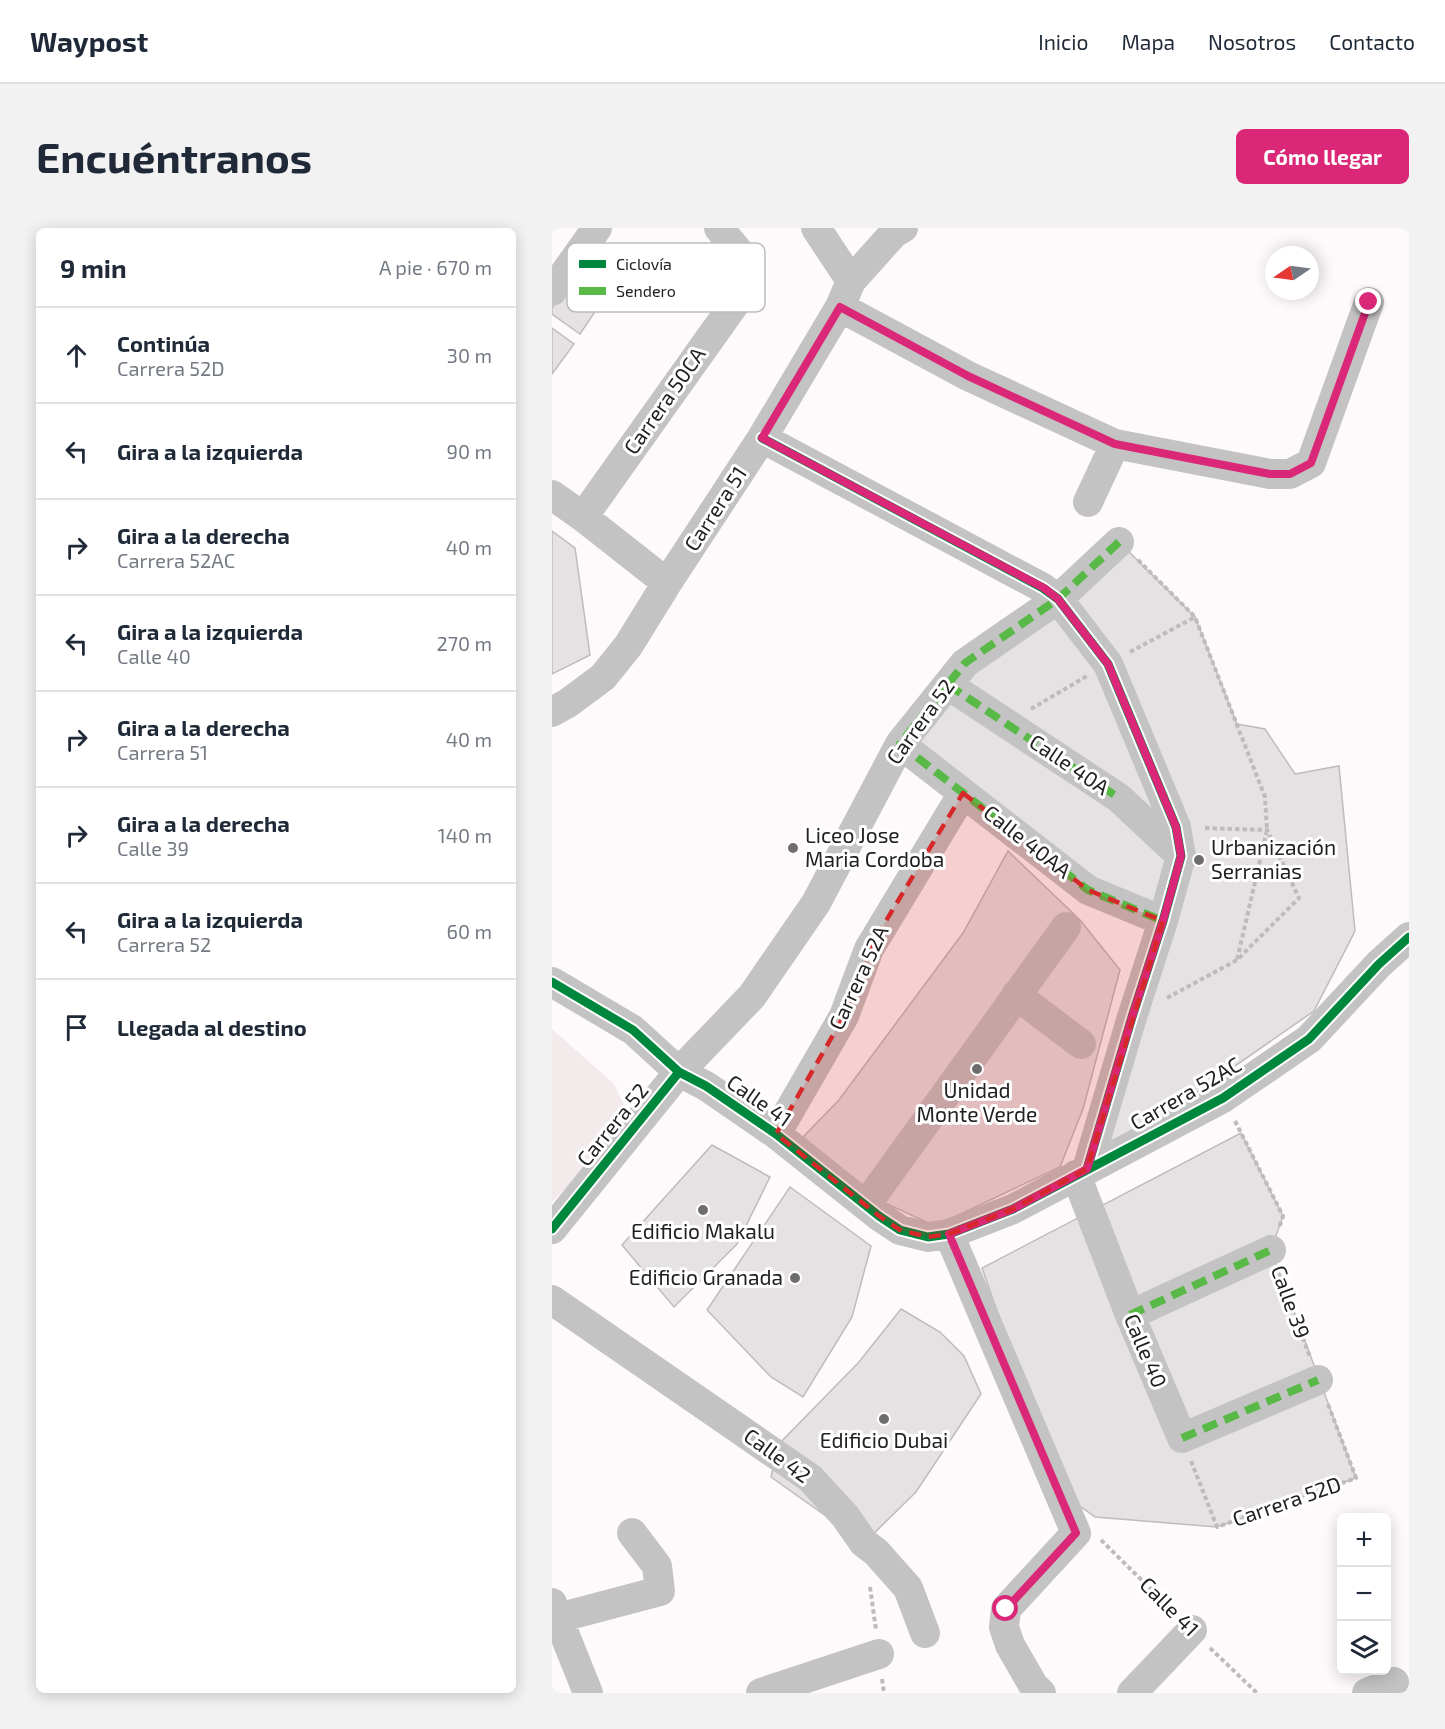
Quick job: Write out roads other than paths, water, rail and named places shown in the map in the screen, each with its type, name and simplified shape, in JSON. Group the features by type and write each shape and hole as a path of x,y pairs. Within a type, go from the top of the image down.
{"street":[{"path":"586,243 597,228"},
{"name":"Carrera 50CA","path":"719,228 730,243"},
{"path":"816,228 845,294 968,376 1115,444 1270,474 1290,474 1311,463 1369,302"},
{"name":"Carrera 51","path":"552,712 603,677 628,646 762,438 845,294 894,233 903,228"},
{"path":"552,291 567,270"},
{"name":"Carrera 50CA","path":"583,517 729,312"},
{"path":"762,438 1044,588 1058,599 1108,664 1178,841 1163,921 1081,1172"},
{"path":"1088,502 1115,444"},
{"path":"552,495 667,583"},
{"name":"Carrera 52","path":"552,1229 679,1072 752,996 816,903 900,744 965,663 1058,599 1119,542"},
{"name":"Calle 40A","path":"948,685 1119,798 1178,841"},
{"name":"Calle 40AA","path":"900,744 1088,890 1163,921"},
{"name":"Carrera 52A","path":"776,1134 844,1016 869,949 963,793"},
{"path":"866,1205 1066,927"},
{"name":"Carrera 52AC","path":"949,1234 1013,1209 1223,1098 1309,1039 1379,964 1409,937"},
{"name":"Calle 41","path":"552,982 633,1030 679,1072 706,1086 776,1134 900,1230 928,1237 949,1234"},
{"path":"1016,995 1082,1044"},
{"name":"Calle 40","path":"1081,1172 1130,1315 1182,1438 1318,1380"},
{"path":"949,1234 1076,1533 1006,1609 1004,1627 1010,1645 1033,1685 1041,1693"},
{"path":"1130,1315 1270,1250"},
{"name":"Calle 42","path":"552,1300 810,1478 845,1516 864,1543 876,1552 908,1588 925,1633"},
{"path":"588,1693 555,1611 660,1591 657,1566 632,1533"},
{"path":"1132,1693 1192,1630"},
{"path":"761,1693 879,1654"}],"place":[{"name":"Liceo Jose Maria Cordoba","path":"793,848"},
{"name":"Urbanización Serranias","path":"1199,860"},
{"name":"Unidad Monte Verde","path":"977,1069"},
{"name":"Edificio Makalu","path":"703,1210"},
{"name":"Edificio Granada","path":"795,1278"},
{"name":"Edificio Dubai","path":"884,1419"}]}
